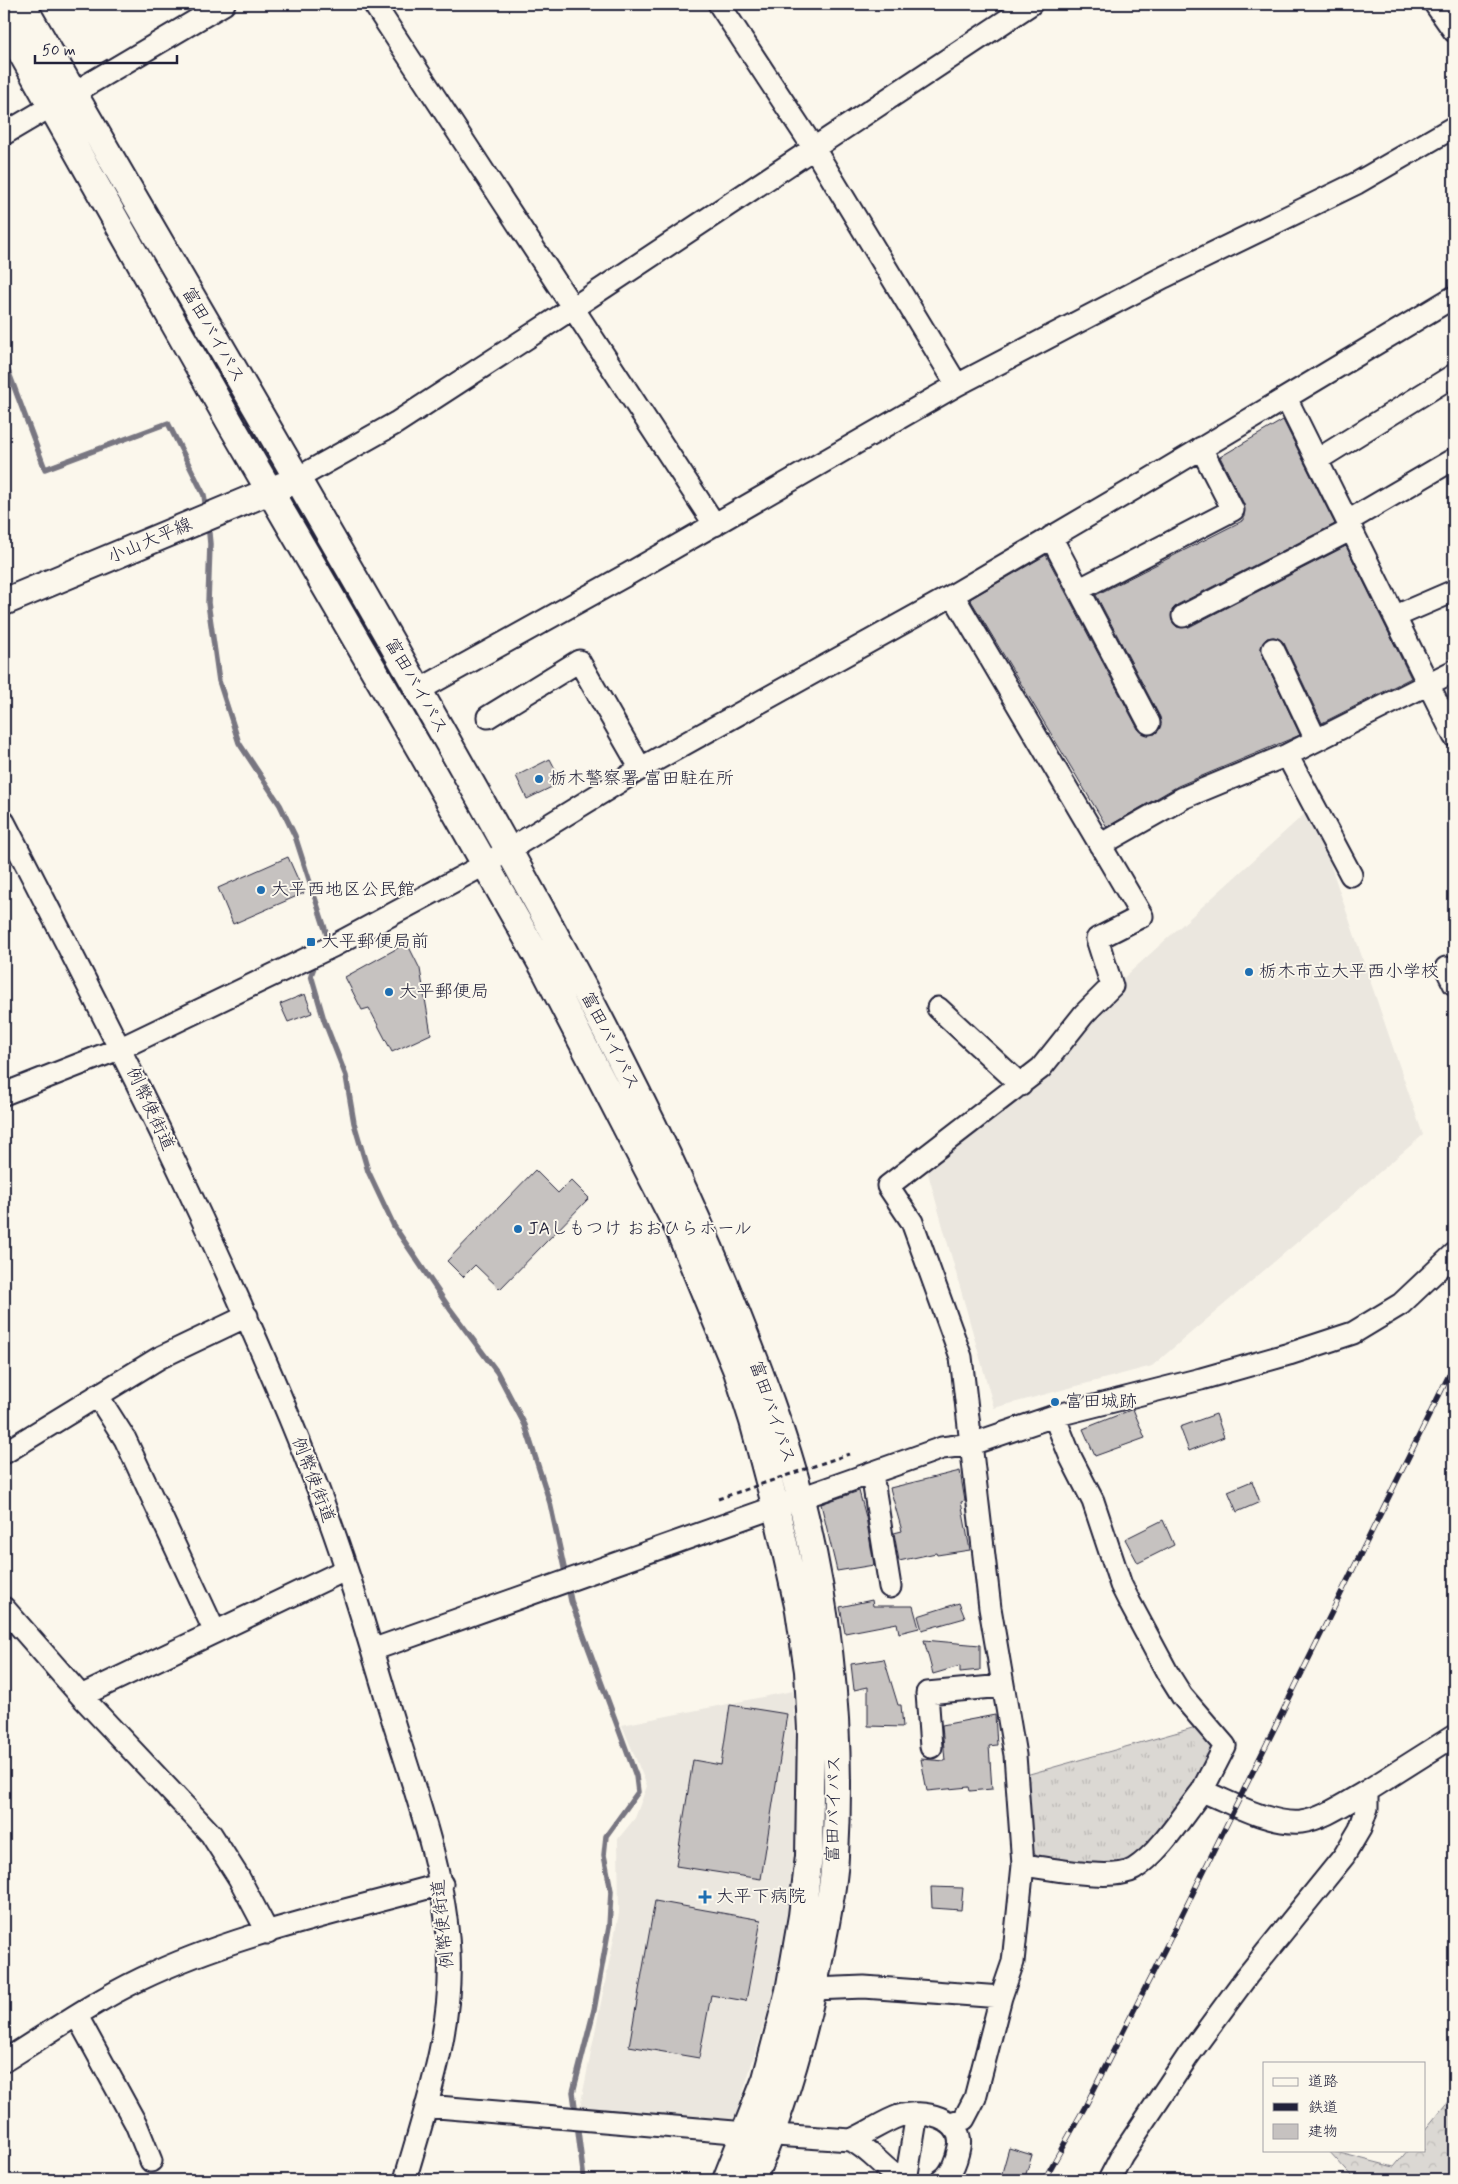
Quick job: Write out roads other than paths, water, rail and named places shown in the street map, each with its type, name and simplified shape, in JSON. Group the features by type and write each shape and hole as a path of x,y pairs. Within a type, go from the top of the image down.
{"main road":[{"name":"富田バイパス","path":"22,4 62,98 270,491 545,970 679,1230 737,1371 776,1508 799,1610 808,1671 811,1730 809,1856 802,1916 789,1991 766,2079 726,2180"},
{"name":"富田バイパス","path":"4,22 62,98 296,480 419,690 578,978 704,1234 758,1368 800,1500 828,1644 834,1710 835,1861 814,1989 773,2134 752,2180"},
{"name":"小山大平線","path":"4,602 296,480"}],"street":[{"path":"4,134 224,4"},
{"path":"374,4 715,525"},
{"path":"719,4 813,147 957,385"},
{"path":"296,480 396,423 573,308 1030,4"},
{"path":"1435,4 1454,31"},
{"path":"419,690 715,525 957,385 1164,277 1357,183 1454,128"},
{"path":"4,1094 121,1048 333,946 484,865 641,769 1051,537 1454,296"},
{"path":"1317,460 1454,375"},
{"path":"1286,398 1429,682 1454,736"},
{"path":"1080,589 1232,510 1201,448"},
{"path":"1183,616 1350,525 1454,459"},
{"path":"1051,537 1149,723"},
{"path":"1396,616 1454,591"},
{"path":"950,2123 964,2119 975,2098 1001,1997 1013,1962 1023,1865 1015,1755 990,1608 961,1357 948,1316 912,1222 888,1186 1021,1085 1040,1068 1084,1014 1112,986 1097,939 1142,916 953,594"},
{"path":"1272,649 1316,740"},
{"path":"488,717 578,661 641,769"},
{"path":"1100,845 1183,798 1287,755 1454,671"},
{"path":"1287,755 1351,875"},
{"name":"例幣使街道","path":"4,822 121,1048 247,1316 319,1492 372,1650 442,1884 449,1951 449,1982 443,2034 426,2106 405,2180"},
{"path":"938,1008 1021,1085"},
{"path":"372,1650 800,1500 942,1448 972,1444 1054,1416 1210,1377 1353,1333 1401,1304 1454,1254"},
{"path":"4,1453 159,1358 247,1316"},
{"path":"97,1395 125,1439 215,1632"},
{"path":"1023,1865 1104,1875 1132,1870 1153,1853 1202,1791 1225,1746 1177,1688 1130,1603 1121,1585 1093,1501 1071,1458 1054,1416"},
{"path":"872,1474 890,1587"},
{"path":"81,1696 345,1570"},
{"path":"4,1608 81,1696 210,1834 240,1878 268,1933"},
{"path":"931,1747 927,1693 1003,1686"},
{"path":"1202,1791 1271,1819 1300,1822 1320,1816 1367,1791 1454,1736"},
{"path":"1108,2180 1122,2155 1188,2056 1247,1976 1344,1856 1360,1829 1367,1808 1367,1791"},
{"path":"4,2061 140,1979 199,1955 268,1933 442,1884"},
{"path":"814,1989 864,1987 1001,1997"},
{"path":"77,2016 136,2124 150,2161"},
{"path":"426,2106 851,2140 863,2146 892,2175 902,2180"},
{"path":"851,2140 901,2115 917,2114 950,2123 957,2128 961,2139 953,2165 942,2180"},
{"path":"906,2180 917,2114"}],"waterway":[{"path":"4,360 45,469 168,423 204,495 206,509"},
{"path":"208,523 210,544 208,603 219,681 239,743 280,805 295,836 327,935 323,944"},
{"path":"316,962 311,975 324,1020 346,1076 354,1123 368,1171 394,1226 450,1309 497,1372 525,1425 550,1503 566,1577"},
{"path":"568,1586 571,1601 636,1776 638,1792 606,1836 604,1855 611,1891 609,1927 594,2010 573,2092 576,2114"},
{"path":"577,2123 584,2180"}],"railway":[{"path":"1044,2180 1086,2105 1182,1915 1454,1365"}],"place":[{"name":"栃木警察署 富田駐在所","path":"539,779"},
{"name":"大平西地区公民館","path":"261,890"},
{"name":"大平郵便局前","path":"311,942"},
{"name":"栃木市立大平西小学校","path":"1249,972"},
{"name":"大平郵便局","path":"389,992"},
{"name":"JAしもつけ おおひらホール","path":"518,1229"},
{"name":"富田城跡","path":"1055,1402"},
{"name":"大平下病院","path":"705,1897"}]}
